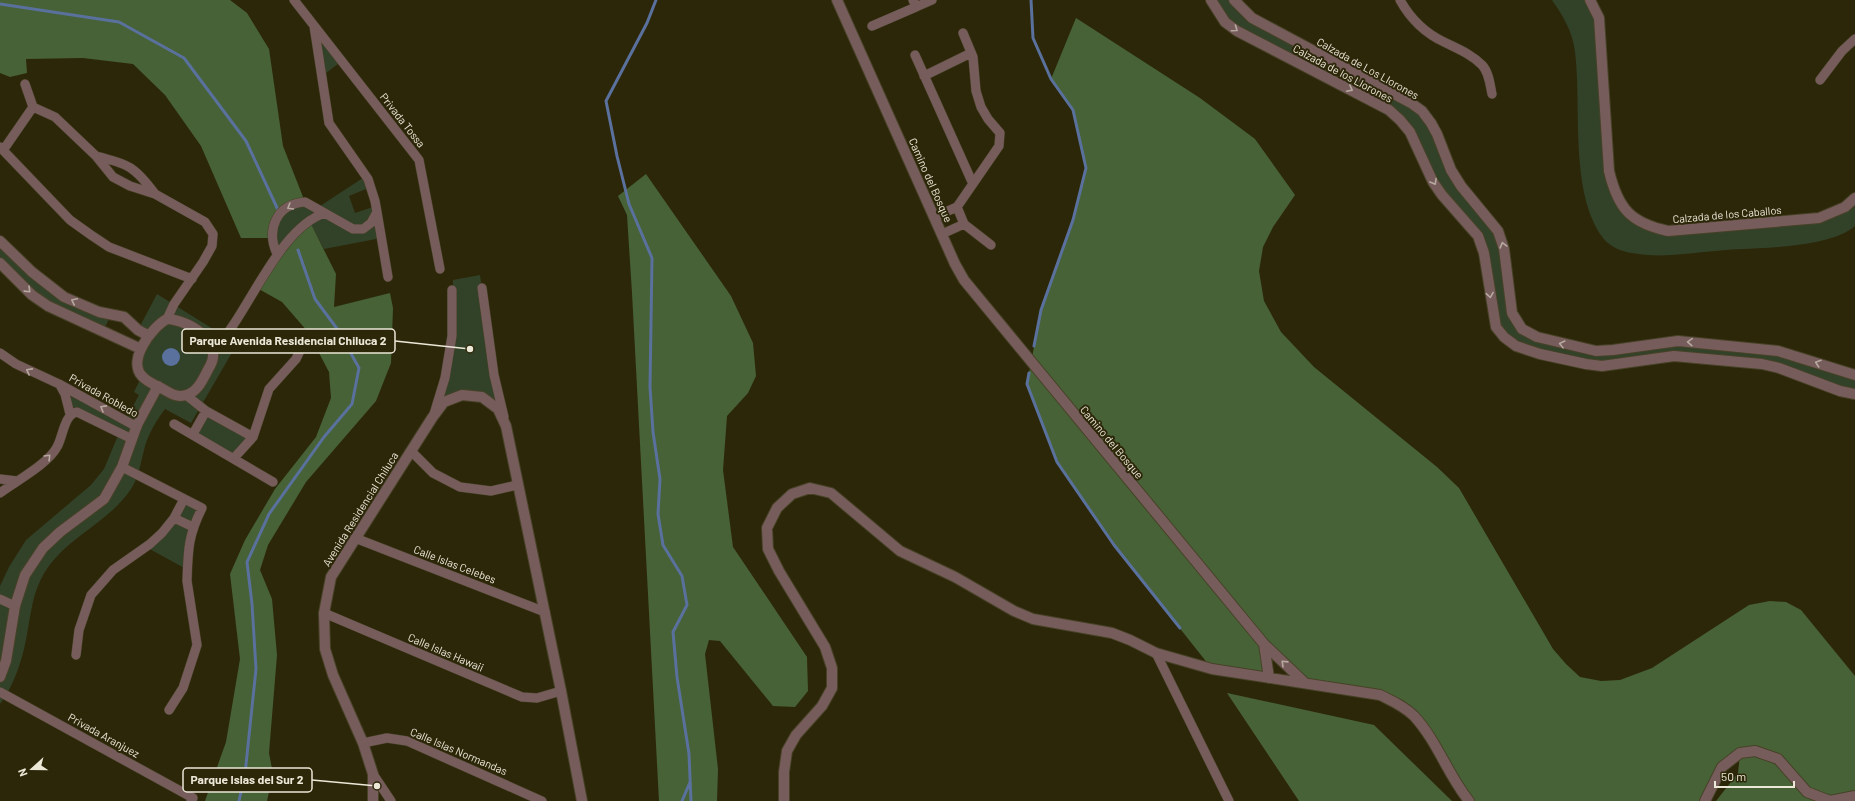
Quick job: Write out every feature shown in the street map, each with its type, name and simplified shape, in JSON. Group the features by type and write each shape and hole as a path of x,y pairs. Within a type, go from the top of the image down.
{"street":[{"name":"Privada Tossa","path":"294,0 419,160 440,269"},
{"name":"Camino del Bosque","path":"838,0 955,264 968,285 1264,644 1304,682"},
{"path":"872,26 914,4 932,0"},
{"name":"Calzada de los Llorones","path":"1211,0 1225,22 1237,31 1389,110 1400,120 1410,132 1438,189 1478,236 1484,253 1496,327 1504,337 1516,346 1540,354 1602,366 1674,356 1762,364 1779,368 1840,391 1855,394"},
{"name":"Calzada de Los Llorones","path":"1234,0 1252,18 1411,103 1422,111 1437,134 1451,170 1461,186 1498,231 1504,249 1512,313 1522,329 1537,338 1596,351 1678,341 1778,351 1855,374"},
{"path":"1400,0 1417,23 1427,32 1466,52 1483,66 1489,79 1492,94"},
{"name":"Calzada de los Caballos","path":"1590,0 1599,18 1609,172 1614,190 1621,205 1633,217 1650,227 1668,231 1818,218 1845,207 1855,198"},
{"name":"Privada Tossa","path":"314,26 329,122 368,180 375,201 388,277"},
{"path":"934,217 957,207 999,146 1000,133 988,119 981,107 976,91 974,57 963,33"},
{"path":"1820,80 1842,51 1855,40"},
{"path":"924,76 972,53"},
{"path":"915,55 973,184"},
{"path":"25,84 33,107 55,117 96,156 113,177 130,186 155,194 205,222 213,234 212,246 192,279 174,304 167,319"},
{"path":"33,107 2,148 70,220 91,236 109,246 192,279"},
{"path":"96,156 121,162 140,173 155,194"},
{"path":"277,254 271,238 274,225 278,216 286,209 297,203 305,202 353,229 363,229 371,223 376,212"},
{"path":"957,207 964,224 991,245"},
{"path":"214,350 226,337 277,254 309,220 325,213"},
{"path":"942,234 964,224"},
{"path":"0,241 46,284 64,297 98,312 124,317 138,330 149,336"},
{"path":"0,263 32,295 48,306 66,316 94,327 138,348"},
{"name":"Avenida Residencial Chiluca","path":"482,288 494,375 545,612 582,801"},
{"name":"Avenida Residencial Chiluca","path":"432,418 445,378 452,336 452,290"},
{"path":"94,327 98,312"},
{"path":"167,319 178,320 209,339 214,350 213,359 197,388 186,395 175,396 142,376 136,360 138,348 158,324 167,319"},
{"path":"234,458 253,437 269,389 296,359 306,338"},
{"name":"Privada Robledo","path":"0,353 34,373 59,384 137,427"},
{"name":"Privada Robledo","path":"59,384 65,394 70,414"},
{"path":"0,677 6,661 15,606 25,575 43,548 60,532 104,499 122,467 137,427 158,386"},
{"path":"186,395 206,411 253,437"},
{"name":"Avenida Residencial Chiluca","path":"372,801 373,774 363,743 333,675 325,649 324,613 331,577 432,418 444,402 462,395 482,397 498,408 506,426"},
{"path":"193,434 206,411"},
{"path":"0,493 37,468 57,448 70,414 77,412 132,439"},
{"path":"174,424 273,482"},
{"path":"411,451 433,473 460,487 491,491 517,486"},
{"path":"122,467 202,508 192,527 189,541 187,581 197,646 183,688 170,710"},
{"path":"0,479 17,481"},
{"path":"784,801 784,772 787,751 796,735 822,706 832,688 832,668 825,647 779,571 768,549 767,528 777,508 792,494 810,488 831,492 900,551 955,577 1014,612 1033,618 1112,634 1130,640 1156,653 1212,669 1304,682 1380,695 1401,705 1414,716 1430,738 1469,801"},
{"path":"76,656 79,630 91,595 113,570 150,544 174,518 184,499"},
{"path":"174,518 192,527"},
{"name":"Calle Islas Celebes","path":"355,538 545,612"},
{"path":"0,599 15,606"},
{"name":"Calle Islas Hawaii","path":"324,613 522,697 537,698 561,691"},
{"path":"1264,644 1269,678"},
{"path":"1156,653 1228,801"},
{"name":"Privada Aranjuez","path":"0,692 193,798 191,801"},
{"name":"Calle Islas Normandas","path":"363,743 387,738 407,741 542,801"},
{"path":"1705,801 1722,767 1740,753 1754,751 1778,759 1807,792 1830,801 1855,796"},
{"path":"373,774 391,801"}],"green space":[{"path":"0,0 230,0 247,13 269,49 283,146 305,202 285,209 271,238 241,238 201,146 165,95 133,64 83,58 26,59 27,73 10,77 0,73"},
{"path":"1211,0 1234,0 1240,8 1422,111 1451,170 1498,231 1512,313 1522,329 1577,347 1657,345 1778,351 1855,375 1855,394 1796,374 1690,356 1586,364 1504,337 1478,236 1442,195 1400,120 1237,31"},
{"path":"1552,0 1590,0 1599,18 1609,171 1633,217 1668,231 1819,218 1855,198 1855,226 1844,233 1829,239 1793,246 1643,255 1620,250 1609,244 1603,238 1592,219 1585,197 1579,148 1577,74 1574,45 1567,24"},
{"path":"1076,18 1200,98 1255,139 1295,195 1273,227 1263,247 1259,271 1264,301 1281,332 1314,367 1437,467 1459,488 1553,649 1566,664 1580,677 1601,681 1620,680 1652,668 1749,605 1770,601 1786,602 1801,610 1855,676 1855,801 1716,801 1738,773 1740,754 1722,767 1705,801 1469,801 1430,737 1401,705 1304,682 1264,644 1269,678 1212,669 1114,545 1057,462 1027,384 1041,310 1073,220 1086,168 1073,110 1051,79"},
{"path":"314,26 342,61 322,76"},
{"path":"646,174 731,296 753,343 756,376 748,393 727,416 723,470 733,547 807,657 808,691 795,707 773,706 720,641 709,640 705,654 718,769 717,801 659,801 627,215 618,196"},
{"path":"366,176 371,187 349,196 355,213 376,206 381,238 324,249 309,221 277,254 274,225 293,205 317,208"},
{"path":"309,220 336,274 334,307 390,293 393,308 391,363 376,401 306,482 268,545 260,570 272,599 277,655 269,753 273,774 267,801 205,801 226,742 240,659 230,574 245,540 275,489 316,437 331,398 329,372 308,332 282,302 257,288"},
{"path":"0,241 47,284 110,317 104,329 65,316 0,263"},
{"path":"480,275 494,375 506,426 482,397 444,402 432,418 452,336 453,280"},
{"path":"157,294 237,344 191,423 165,409 149,436 138,474 131,489 110,513 72,542 50,565 37,587 24,649 12,685 0,704 0,586 9,567 26,540 91,485 104,469 119,433 72,406 63,384 126,419 139,395 134,392 142,376 137,368 149,336 138,330"},
{"path":"206,411 253,437 234,458 193,434"},
{"path":"184,499 202,508 188,570 146,547"},
{"path":"1227,693 1374,725 1452,801 1299,801"}],"water":[{"path":"171,348 177,351 180,357 177,363 171,366 165,363 162,357 165,351"}],"waterway":[{"path":"656,0 647,23 606,101 617,156 629,204 652,258 650,387 653,432 660,479 658,514 663,545 682,576 687,605 673,632 677,677 689,754 691,801"},
{"path":"1031,0 1033,38 1051,79 1073,110 1086,168 1073,220 1041,310 1034,346"},
{"path":"0,4 119,22 184,58 246,141 279,212"},
{"path":"239,801 245,774 256,669 252,604 247,562 269,514 324,437 352,404 359,368 338,330 315,299 298,250"},
{"path":"1029,373 1027,384 1057,462 1114,545 1180,628"},
{"path":"682,801 690,782"}],"place":[{"name":"Parque Avenida Residencial Chiluca 2","path":"470,349"},
{"name":"Parque Islas del Sur 2","path":"377,786"}]}
